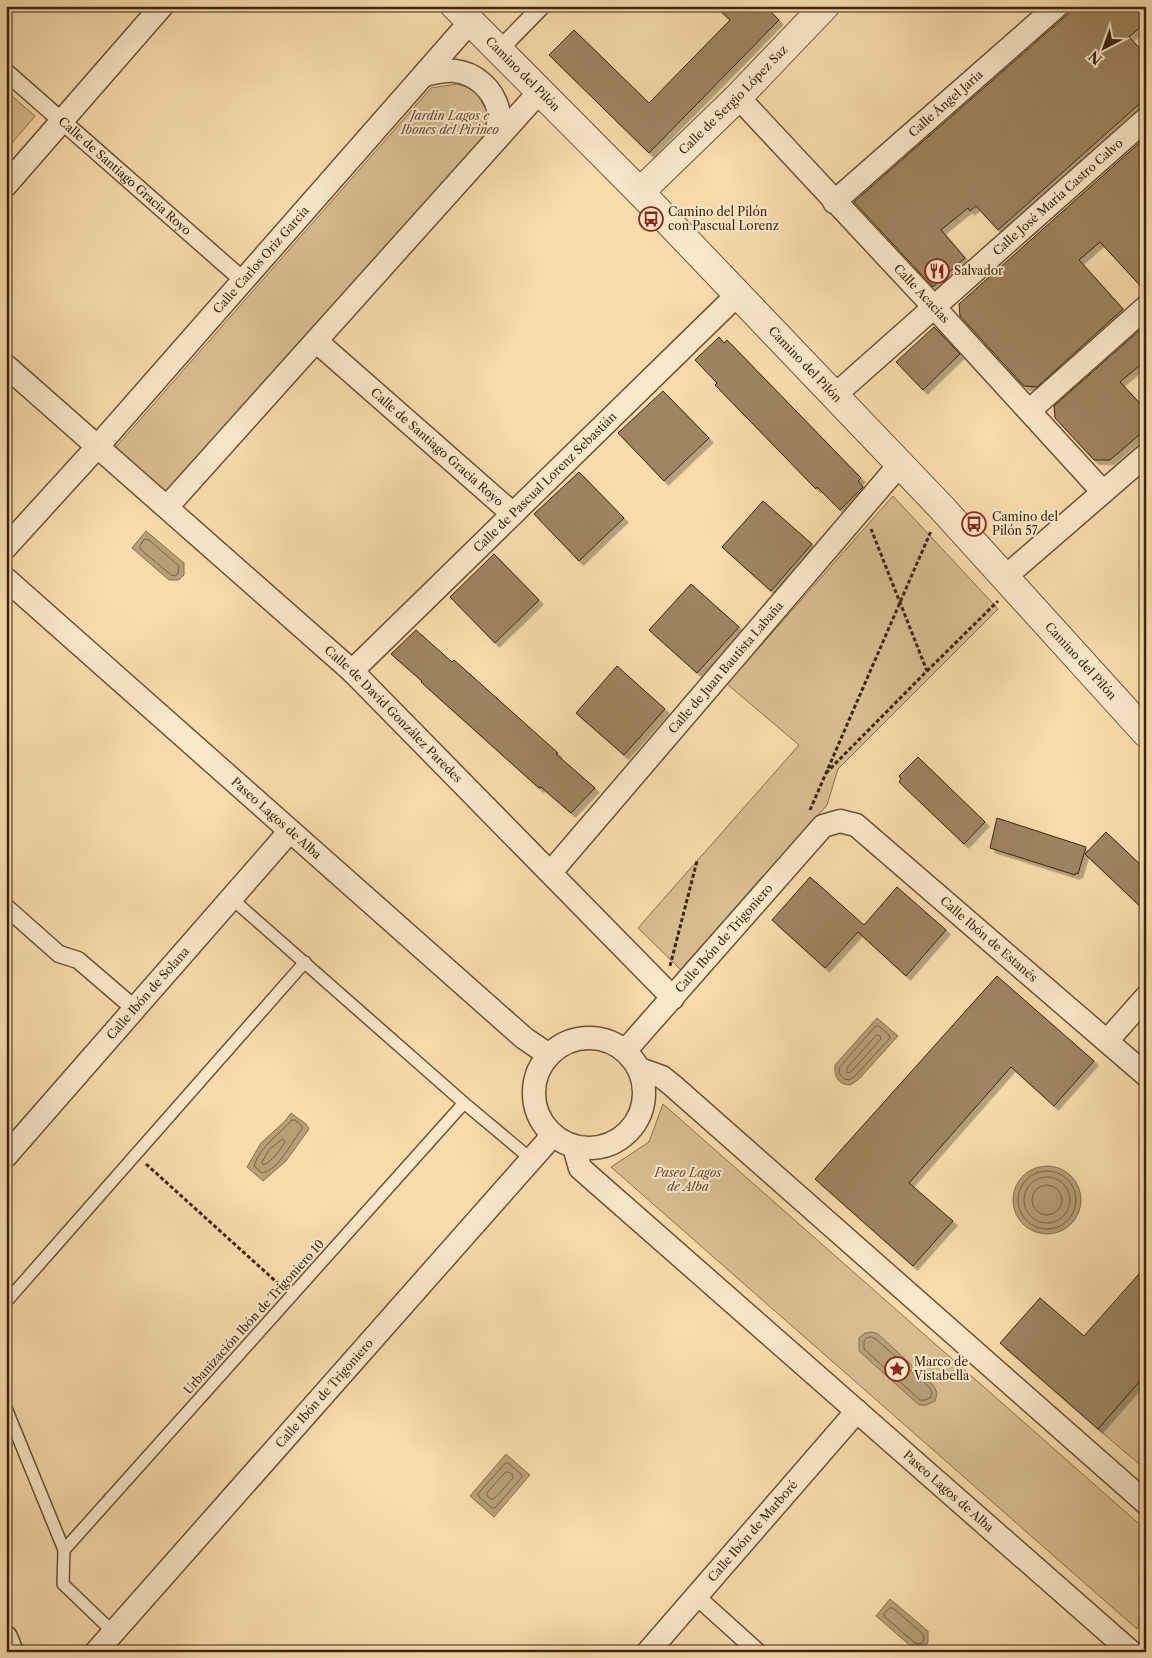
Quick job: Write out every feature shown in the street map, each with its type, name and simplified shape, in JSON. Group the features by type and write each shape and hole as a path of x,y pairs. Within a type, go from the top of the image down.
{"street":[{"path":"6,184 162,6"},
{"path":"499,50 542,6"},
{"name":"Calle de Sergio López Saz","path":"640,192 738,97 825,6"},
{"name":"Calle Ángel Jaria","path":"834,202 1057,6"},
{"name":"Camino del Pilón","path":"462,14 640,192 835,395 941,507 1146,733"},
{"name":"Calle Carlos Oriz García","path":"98,446 424,75 462,14"},
{"path":"424,75 444,71 466,73 487,87 498,110 496,140"},
{"name":"Calle de Santiago Gracia Royo","path":"6,72 244,281"},
{"path":"167,507 540,91"},
{"name":"Calle Acacias","path":"738,97 1103,492"},
{"name":"Calle José María Castro Calvo","path":"835,395 1146,119"},
{"name":"Calle de Pascual Lorenz Sebastián","path":"352,671 738,294"},
{"path":"1029,411 1146,307"},
{"name":"Calle de Santiago Gracia Royo","path":"316,341 513,514"},
{"name":"Calle de David González Paredes","path":"6,366 352,671 666,991"},
{"path":"6,548 98,446"},
{"path":"1009,582 1103,492 1146,455"},
{"name":"Calle de Juan Bautista Labaña","path":"551,872 900,464"},
{"name":"Paseo Lagos de Alba","path":"6,580 524,1038 549,1055"},
{"name":"Calle Ibón de Trigoniero","path":"625,1051 666,991 814,822"},
{"name":"Calle Ibón de Estanés","path":"814,822 840,822 856,826 1146,1075"},
{"name":"Calle Ibón de Solana","path":"6,1156 290,831"},
{"path":"6,907 59,954 78,960 135,1009"},
{"path":"1107,1041 1146,997"},
{"path":"594,1038 611,1042 625,1051 634,1059 640,1069 645,1087 644,1105 637,1122 626,1136 610,1145 592,1149 574,1147 553,1135 543,1124 536,1111 534,1096 535,1081 540,1067 549,1055 562,1045 578,1039 594,1038"},
{"path":"640,1069 662,1077 672,1085 1146,1504"},
{"name":"Calle Ibón de Trigoniero","path":"96,1652 553,1135"},
{"name":"Paseo Lagos de Alba","path":"574,1147 580,1168 1131,1652"},
{"name":"Calle Ibón de Marboré","path":"648,1652 857,1411"},
{"path":"697,1597 758,1652"},
{"path":"6,1637 12,1652"}],"lane":[{"path":"231,898 464,1104 532,1160"},
{"path":"6,1302 305,962"},
{"name":"Urbanización Ibón de Trigoniero 10","path":"64,1550 464,1104"},
{"path":"6,1408 64,1550 63,1584 114,1632"}],"path":[{"path":"863,508 927,671"},
{"path":"814,822 825,775 931,531"},
{"path":"825,775 927,671 1009,582"},
{"path":"666,991 667,976 697,861"},
{"path":"136,1154 291,1296"}],"green space":[{"name":"Jardin Lagos e Ibones del Pirineo","path":"457,84 474,89 487,111 488,136 166,492 116,447 431,88"},
{"path":"6,91 35,116 6,150"},
{"path":"893,496 998,609 838,769 827,805 681,970 638,928 799,745 727,684"},
{"name":"Paseo Lagos de Alba","path":"663,1104 1146,1530 1146,1609 1137,1629 611,1167 649,1142"},
{"path":"1146,1374 1146,1470 1098,1429"}],"water":[{"path":"146,531 184,563 184,575 179,580 169,580 132,548"},
{"path":"877,1018 898,1036 858,1080 850,1085 840,1082 835,1073 835,1065"},
{"path":"291,1113 306,1124 309,1129 286,1161 263,1181 247,1167 261,1143"},
{"path":"1047,1166 1060,1169 1071,1176 1078,1187 1081,1200 1078,1213 1071,1224 1060,1231 1047,1234 1034,1231 1023,1224 1016,1213 1013,1200 1016,1187 1023,1176 1034,1169"},
{"path":"872,1332 878,1334 934,1386 937,1393 935,1401 926,1405 919,1405 859,1351 859,1338 865,1333"},
{"path":"506,1454 530,1475 494,1517 470,1496"},
{"path":"890,1599 928,1631 928,1643 923,1648 913,1648 876,1616"}],"building":[{"path":"715,6 765,6 779,20 649,153 549,55 574,30 649,103 730,20"},
{"path":"1077,6 1146,6 1146,22 1129,37 1146,55 1146,98 998,230 976,206 970,211 968,208 941,230 965,258 933,287 854,202"},
{"path":"1146,137 1146,292 1100,242 1079,260 1123,309 1037,387 1024,386 960,316 959,304"},
{"path":"934,327 960,354 923,390 896,362"},
{"path":"1141,329 1146,334 1146,360 1120,382 1146,410 1146,429 1110,460 1094,460 1055,418 1054,406"},
{"path":"719,337 724,343 727,340 861,478 858,481 863,487 840,510 817,487 816,489 715,385 717,383 695,360"},
{"path":"663,391 709,438 664,481 618,433"},
{"path":"579,472 624,518 579,561 534,514"},
{"path":"763,501 812,544 771,591 722,547"},
{"path":"494,554 539,600 495,643 450,597"},
{"path":"691,584 739,627 697,673 649,630"},
{"path":"416,630 452,662 454,660 595,788 571,813 541,787 539,788 391,654"},
{"path":"617,666 665,709 624,755 576,713"},
{"path":"918,757 985,822 964,844 899,782 901,779 899,776"},
{"path":"997,818 1086,847 1078,874 1076,873 1075,875 990,848"},
{"path":"1106,832 1146,870 1146,912 1085,854"},
{"path":"810,877 864,925 897,887 946,930 906,976 858,932 825,968 772,920"},
{"path":"997,976 1094,1061 1054,1106 1011,1067 909,1183 953,1221 913,1266 815,1179"},
{"path":"1146,1266 1146,1374 1098,1429 1000,1343 1040,1298 1084,1336"}],"place":[{"name":"Camino del Pilón con Pascual Lorenz","path":"651,219"},
{"name":"Salvador","path":"937,271"},
{"name":"Camino del Pilón 57","path":"974,524"},
{"name":"Marco de Vistabella","path":"897,1369"}]}
